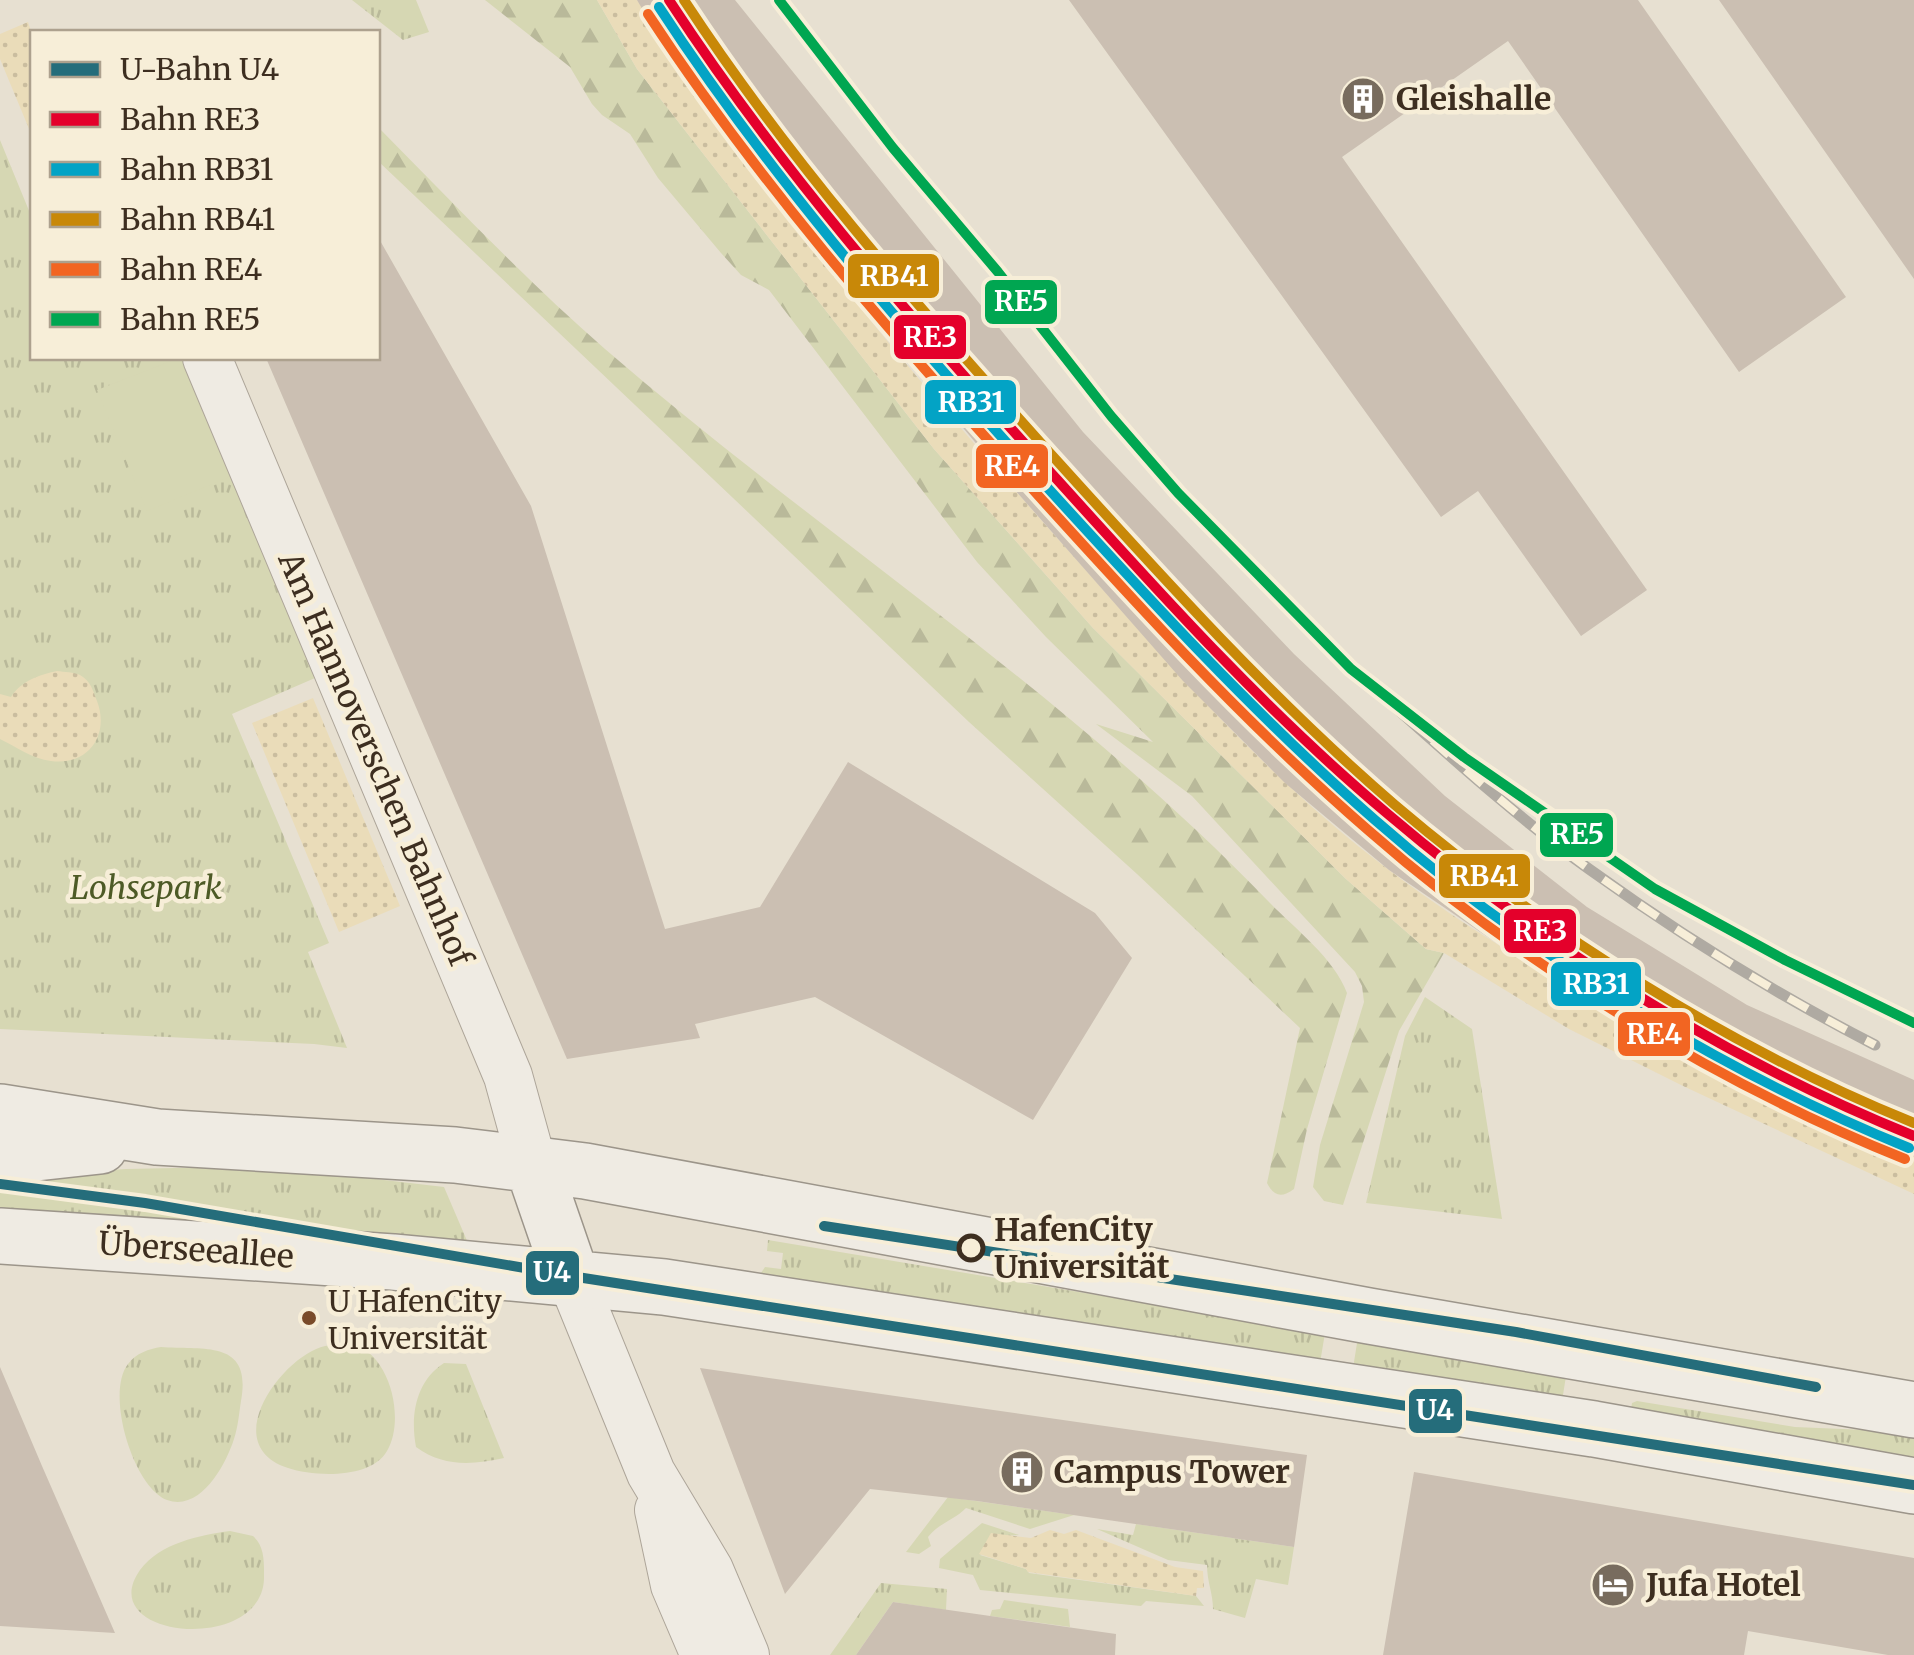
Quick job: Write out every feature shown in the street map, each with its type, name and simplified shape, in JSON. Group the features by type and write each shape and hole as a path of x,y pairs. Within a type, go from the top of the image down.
{"main road":[{"path":"0,1112 157,1137 532,1163 664,1184 1369,1316 1914,1410"},
{"path":"0,1156 65,1152 157,1137"},
{"path":"532,1163 572,1279"},
{"name":"Überseeallee","path":"0,1236 410,1264 690,1291 1575,1426 1914,1486"}],"street":[{"name":"Am Hannoverschen Bahnhof","path":"208,360 508,1076 532,1163"},
{"path":"572,1279 651,1473 710,1570 745,1655"},
{"path":"651,1473 676,1585 705,1655"}],"green space":[{"path":"352,0 416,0 429,32 403,40"},
{"path":"485,0 597,0 637,69 934,449 1093,628 1346,879 1426,949 1444,953 1399,1031 1343,1205 1324,1201 1313,1187 1320,1145 1364,1002 1355,972 1192,796 1096,724 1153,742 1046,637 977,562 769,290 741,275 721,253 658,178 630,134 592,104 570,67"},
{"path":"380,129 605,349 1112,754 1192,826 1323,956 1347,993 1307,1129 1294,1189 1279,1195 1267,1183 1300,1028 969,722 380,163"},
{"name":"Lohsepark","path":"0,140 30,213 30,360 185,360 315,678 232,714 329,943 308,952 347,1048 0,1029"},
{"path":"180,360 229,477 147,511 97,390"},
{"path":"1425,997 1472,1029 1502,1219 1366,1203 1405,1036"},
{"path":"224,1167 307,1171 444,1187 468,1243 0,1212 0,1177"},
{"path":"768,1240 1325,1333 1320,1363 759,1276 765,1267 781,1269 783,1253 767,1251"},
{"path":"1358,1337 1566,1376 1563,1395 1558,1399 1353,1368"},
{"path":"349,1343 375,1359 391,1388 395,1422 387,1451 369,1467 327,1474 288,1468 268,1457 258,1443 256,1427 270,1391 297,1361 312,1351"},
{"path":"161,1347 222,1352 239,1367 243,1381 236,1430 225,1461 201,1493 179,1502 155,1492 143,1477 121,1416 122,1378 128,1364 143,1352"},
{"path":"444,1363 466,1364 504,1458 458,1463 416,1447 417,1400 427,1379"},
{"path":"1632,1403 1795,1427 1914,1432 1914,1462 1631,1410"},
{"path":"948,1497 1074,1515 1030,1529 966,1508 932,1532 928,1537 931,1546 919,1554 906,1552"},
{"path":"982,1523 1019,1535 1005,1536 980,1555 1029,1573 1196,1596 1204,1606 1146,1601 1141,1606 980,1590 973,1575 939,1568 940,1559"},
{"path":"1136,1524 1294,1547 1288,1585 1256,1579 1245,1618 1213,1609 1207,1565 1168,1560 1097,1529 1133,1535"},
{"path":"230,1531 253,1536 262,1550 264,1579 256,1603 237,1619 211,1627 183,1628 157,1623 139,1611 131,1593 148,1561 181,1542"},
{"path":"881,1583 947,1589 946,1610 893,1602 856,1655 830,1655"},
{"path":"1004,1600 1068,1609 1070,1627 990,1616"}],"sand":[{"path":"597,0 637,0 797,226 916,376 1155,648 1228,727 1306,802 1389,870 1513,954 1643,1027 1914,1155 1914,1194 1569,1029 1444,953 1426,949 1346,879 1093,628 934,449 637,69"},
{"path":"28,22 31,30 30,131 0,59 0,34"},
{"path":"57,671 78,674 87,680 100,714 93,746 76,759 64,761 37,758 0,739 0,694 11,697 31,680"},
{"path":"313,698 400,906 339,932 252,723"},
{"path":"1050,1530 1064,1534 1076,1530 1175,1567 1203,1571 1204,1588 1197,1588 1196,1596 1028,1572 979,1554 991,1533 1031,1538"}],"building":[{"path":"637,0 735,0 1083,432 1294,654 1445,796 1587,907 1747,1005 1914,1080 1914,1155 1712,1064 1504,948 1389,870 1285,783 1183,681 1015,490 822,259 668,53"},
{"path":"1069,0 1638,0 1846,297 1739,372 1508,41 1342,157 1647,590 1581,636 1478,491 1441,517"},
{"path":"1719,0 1914,0 1914,279"},
{"path":"380,241 531,506 665,929 760,907 848,762 1095,913 1132,958 1033,1120 815,997 695,1024 700,1038 567,1059 267,360 380,360"},
{"path":"0,1367 42,1466 115,1633 0,1626"},
{"name":"Campus Tower","path":"700,1368 1307,1455 1294,1547 870,1489 785,1594"},
{"path":"1414,1472 1914,1558 1914,1655 1888,1655 1748,1631 1744,1655 1383,1655"},
{"path":"893,1602 1116,1634 1115,1655 856,1655"}],"railway":[{"path":"1367,682 1503,802 1589,869 1729,962 1875,1045"}],"metro line":[{"name":"U4","path":"0,1184 145,1203 577,1277 1914,1485"},
{"name":"U4","path":"824,1226 1516,1332 1816,1387"}],"rail line":[{"name":"RE3","path":"669,0 797,177 937,345 1206,641 1341,774 1510,910 1639,996 1774,1072 1914,1136"},
{"name":"RB41","path":"684,0 809,173 945,336 1168,583 1348,763 1513,898 1642,984 1777,1060 1914,1123"},
{"name":"RE5","path":"779,0 893,148 998,272 1111,416 1178,493 1351,669 1464,757 1655,889 1785,960 1914,1023"},
{"name":"RB31","path":"659,7 787,185 928,354 1152,601 1328,778 1433,869 1561,962 1698,1046 1769,1084 1909,1148"},
{"name":"RE4","path":"648,14 777,193 918,362 1144,611 1321,788 1427,879 1555,973 1763,1095 1905,1159"}],"place":[{"name":"Gleishalle","path":"1363,99"},
{"name":"HafenCity Universität","path":"971,1248"},
{"name":"U HafenCity Universität","path":"309,1318"},
{"name":"Campus Tower","path":"1022,1472"},
{"name":"Jufa Hotel","path":"1613,1585"}]}
